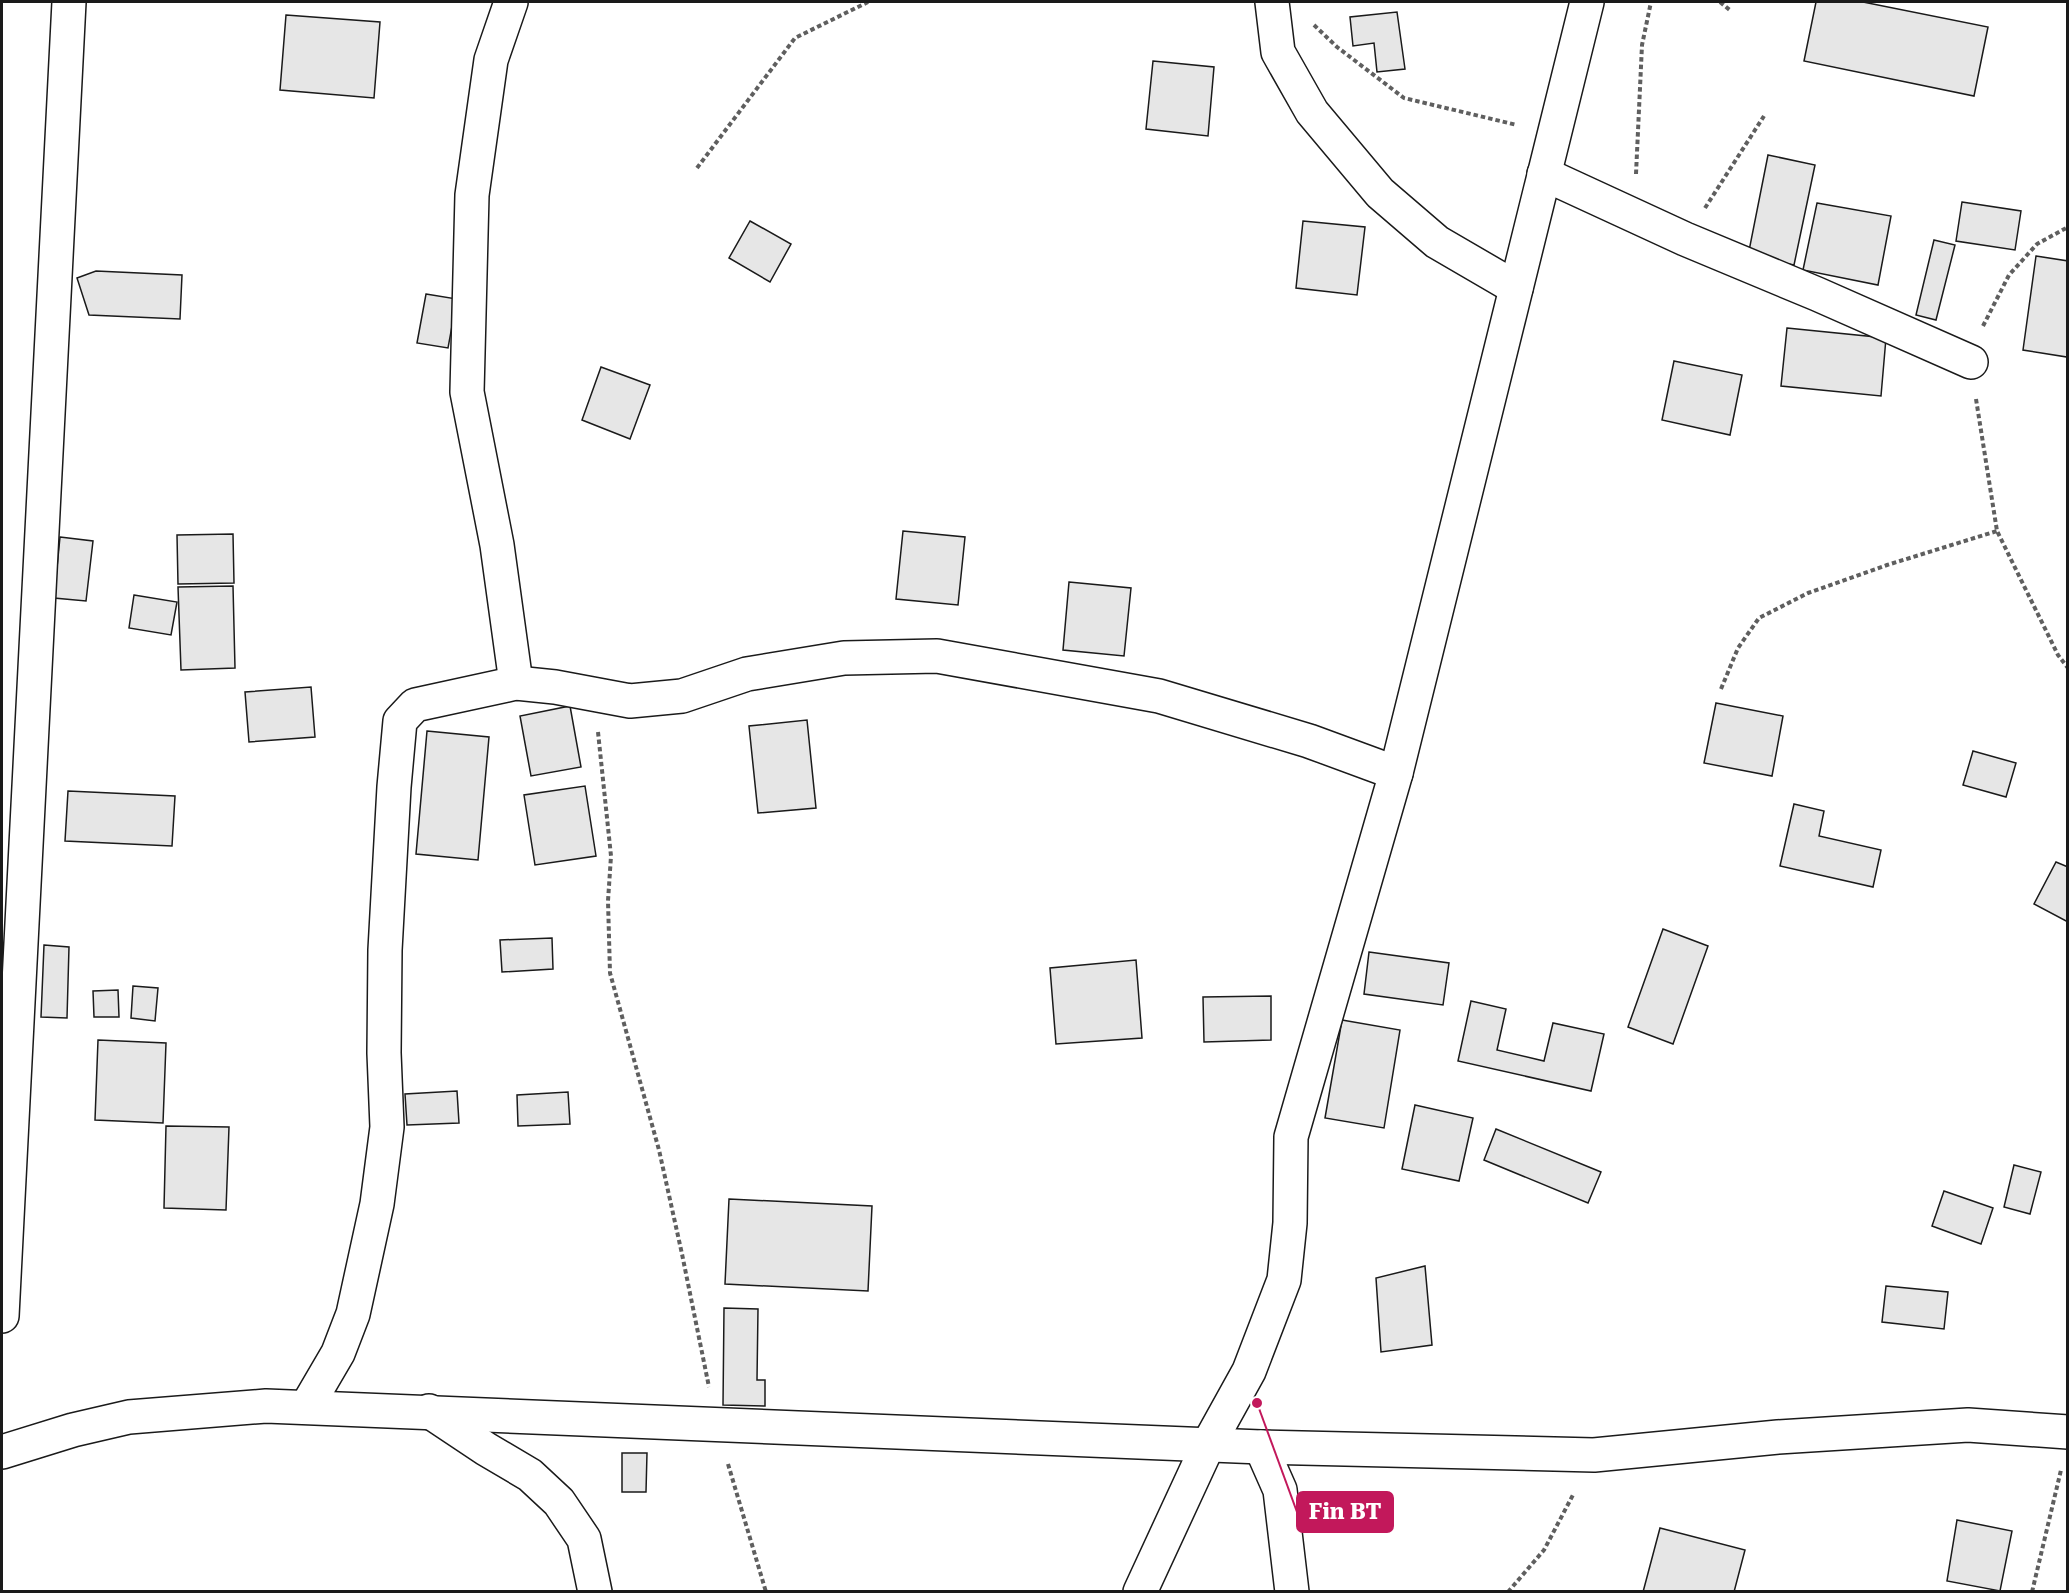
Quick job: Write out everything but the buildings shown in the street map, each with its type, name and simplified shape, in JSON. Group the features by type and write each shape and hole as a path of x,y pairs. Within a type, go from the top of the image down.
{"street":[{"path":"2,1316 69,2"},
{"path":"511,2 491,60 472,195 467,392 498,545 516,683"},
{"path":"1272,2 1278,52 1312,112 1380,193 1437,242 1516,288"},
{"path":"1140,1592 1208,1445 1249,1371 1284,1280 1290,1223 1291,1137 1395,773 1587,2"},
{"path":"1544,174 1685,239 1971,362"},
{"path":"307,1406 338,1353 353,1314 377,1204 387,1127 384,1053 385,950 400,721 415,705 516,683 555,687 630,701 682,696 747,674 844,657 938,656 1159,696 1309,741 1395,773"},
{"path":"2,1452 73,1430 129,1417 242,1407 307,1406 1208,1445 1594,1455 1778,1437 1968,1425 2067,1432"},
{"path":"429,1411 530,1475 559,1502 584,1539 595,1592"},
{"path":"1262,1447 1280,1490 1292,1592"}],"path":[{"path":"697,168 795,38 868,2"},
{"path":"1633,216 1642,45 1651,2"},
{"path":"1720,2 1731,11"},
{"path":"1313,24 1337,47 1404,98 1554,133"},
{"path":"1685,239 1764,116"},
{"path":"2067,227 2037,244 2009,275 1978,336 1971,362 1997,531 2058,655 2067,668"},
{"path":"1721,689 1738,648 1759,618 1808,593 1887,565 1997,531"},
{"path":"594,696 611,856 608,902 610,973 659,1150 716,1424 766,1592"},
{"path":"1508,1592 1544,1550 1594,1455"},
{"path":"2032,1592 2062,1465"}],"place":[{"name":"Fin BT","path":"1257,1403"}]}
